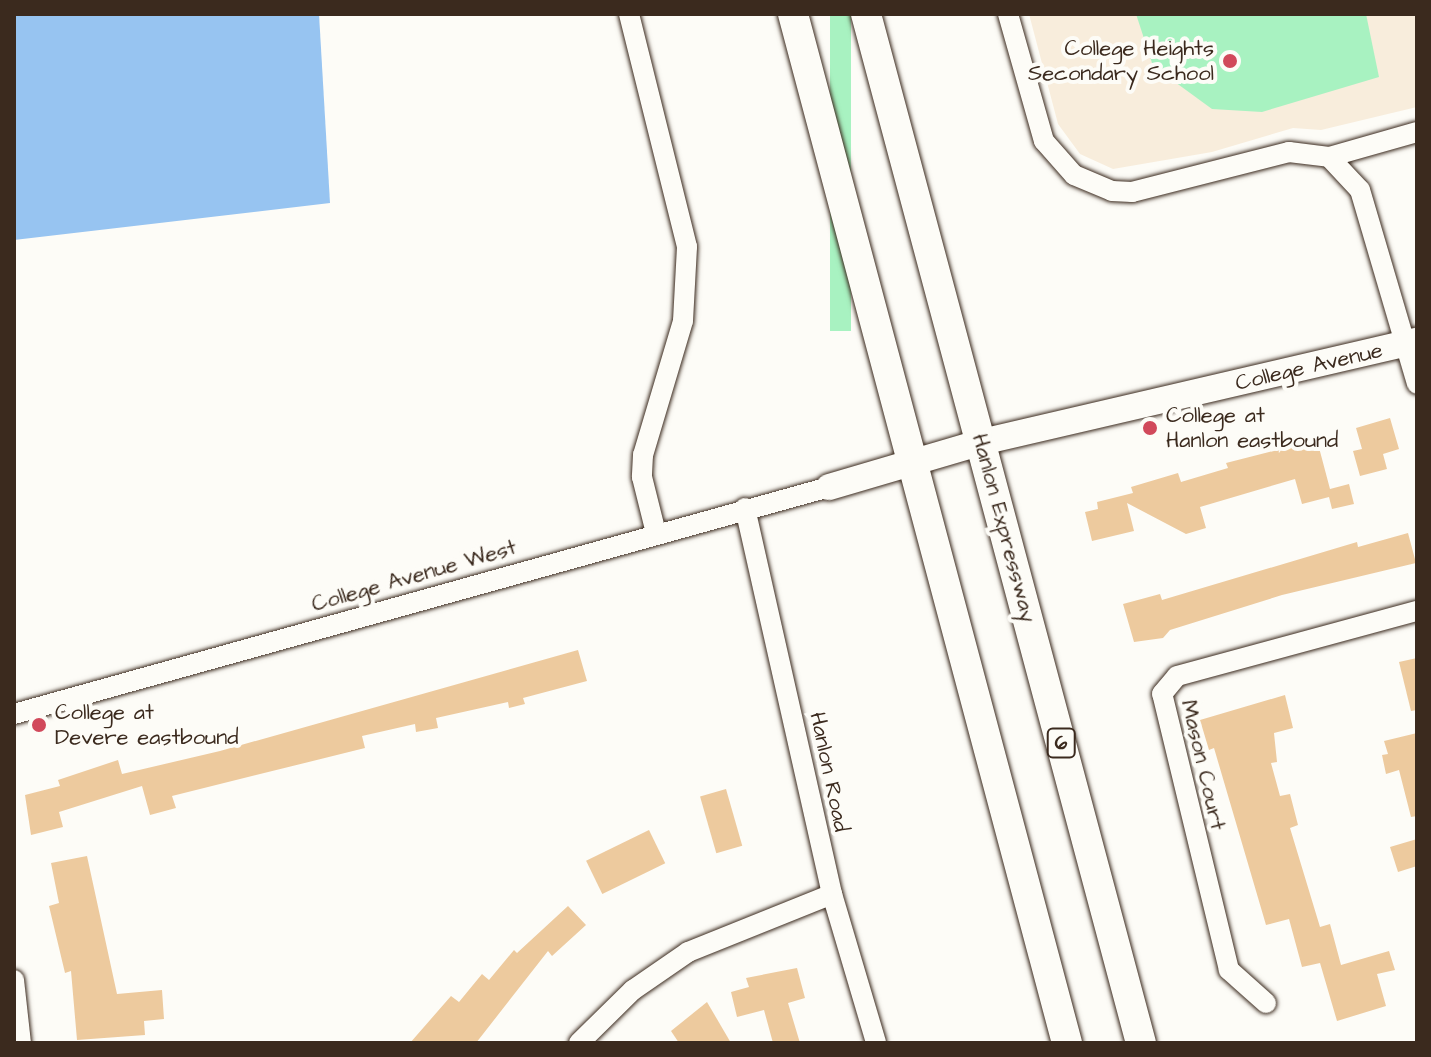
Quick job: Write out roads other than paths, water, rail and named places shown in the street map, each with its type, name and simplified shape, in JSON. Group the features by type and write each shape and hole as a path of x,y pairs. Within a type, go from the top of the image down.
{"highway":[{"path":"793,14 1067,1043"},
{"name":"Hanlon Expressway","path":"866,14 1141,1043"}],"main road":[{"name":"College Avenue","path":"829,487 912,467 982,442 1411,343"}],"street":[{"path":"629,14 687,247 683,321 643,455 642,477 656,533"},
{"path":"1008,14 1044,141 1058,162 1093,185 1132,192 1289,152 1329,157 1417,132"},
{"path":"1329,157 1360,190 1411,343 1417,384"},
{"name":"College Avenue West","path":"14,714 829,487"},
{"name":"Hanlon Road","path":"745,508 832,894 876,1043"},
{"name":"Mason Court","path":"1266,1003 1229,970 1162,694 1177,676 1417,611"},
{"path":"579,1043 633,990 688,952 832,894"},
{"path":"14,980 21,1043"}],"water":[{"path":"14,14 319,14 330,203 14,240"}],"place":[{"name":"College Heights Secondary School","path":"1230,61"},
{"name":"College at Hanlon eastbound","path":"1150,428"},
{"name":"College at Devere eastbound","path":"39,725"}]}
